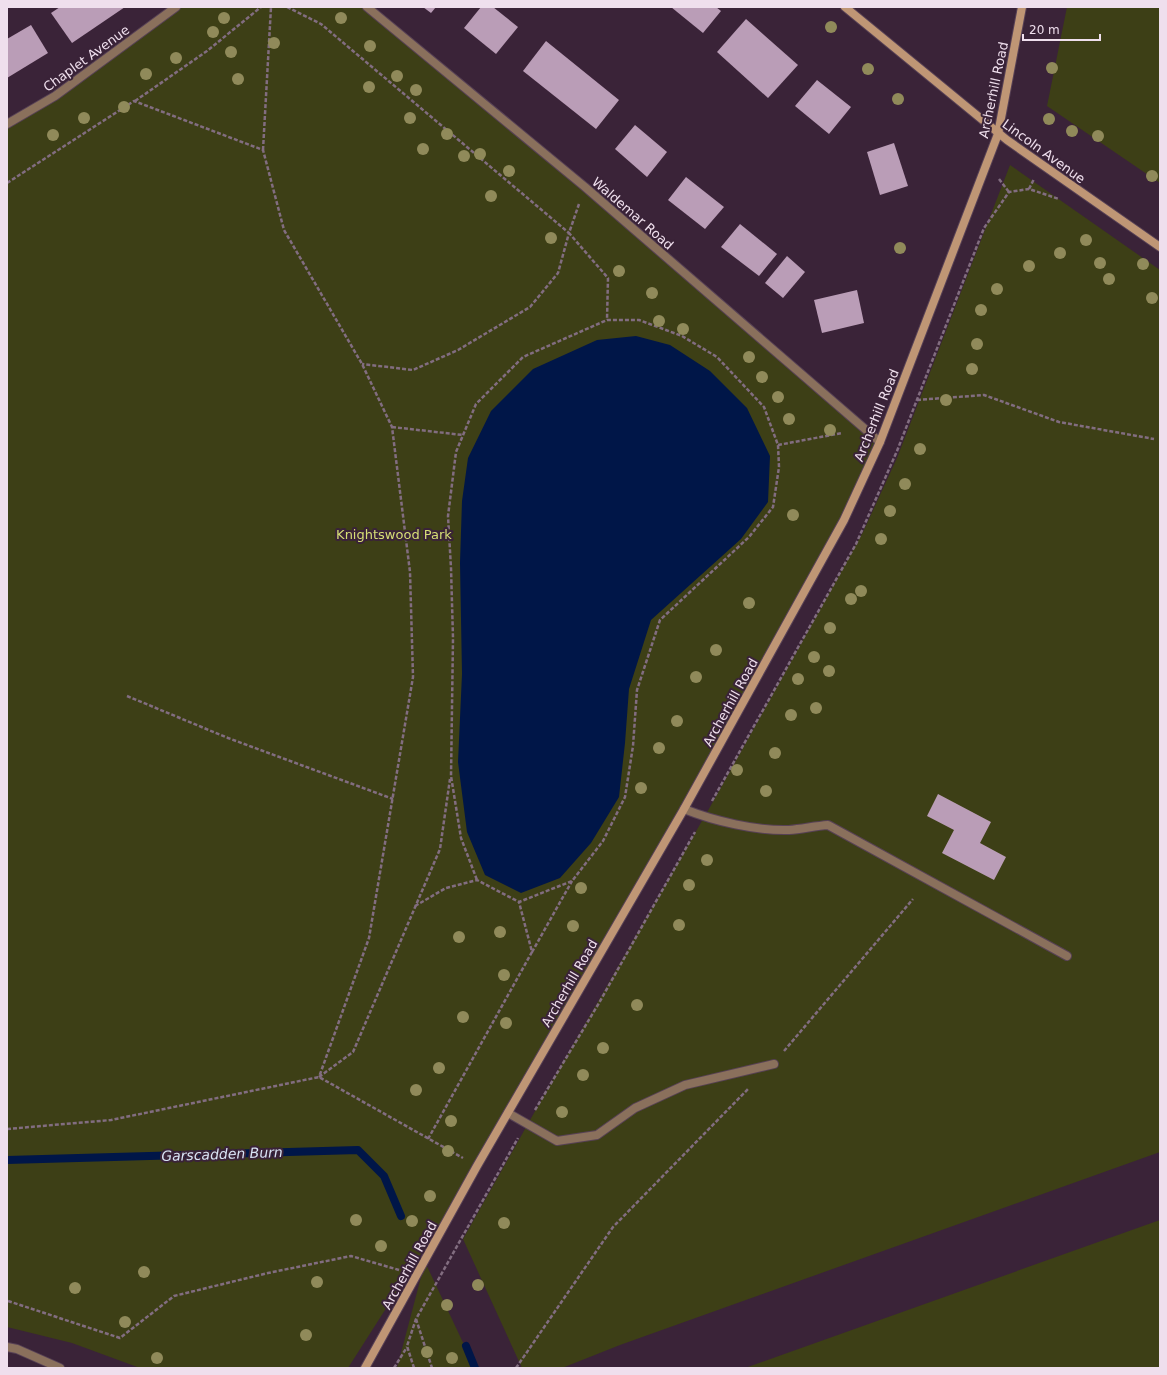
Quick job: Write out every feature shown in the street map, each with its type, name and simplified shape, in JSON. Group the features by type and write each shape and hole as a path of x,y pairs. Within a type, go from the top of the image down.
{"street":[{"name":"Chaplet Avenue","path":"7,124 56,96 176,7"},
{"name":"Waldemar Road","path":"367,7 585,187 880,442"},
{"name":"Lincoln Avenue","path":"845,7 998,134 1160,247"},
{"name":"Archerhill Road","path":"365,1368 418,1275 477,1166 684,809 844,520 880,442 998,134 1022,7"},
{"path":"684,809 703,817 753,827 788,830 828,825 1067,956"},
{"path":"508,1113 557,1141 597,1135 635,1108 685,1085 774,1064"},
{"path":"7,1347 17,1349 60,1368"}],"path":[{"path":"7,183 134,101 207,51 261,7"},
{"path":"271,7 263,150 284,230 362,364 392,427 410,572 413,677 369,938 319,1077"},
{"path":"287,7 321,24 569,233 608,278 607,320"},
{"path":"134,101 263,150"},
{"path":"362,364 413,370 458,350 530,307 558,273 569,233 585,187"},
{"path":"394,1368 407,1346 416,1319 494,1180 599,1003 856,544 898,451 984,228 1010,192 1029,189 1062,200"},
{"path":"7,1129 111,1120 319,1077 353,1052 440,849 451,776 453,638 448,516 456,452 476,404 523,357 607,320 639,320 682,336 717,357 764,407 778,445 778,467 773,507 749,537 660,620 637,690 633,746 625,797 604,841 572,881 428,1139"},
{"path":"895,402 984,395 1059,422 1154,439"},
{"path":"392,427 463,435"},
{"path":"778,445 864,429"},
{"path":"127,696 228,738 393,799"},
{"path":"451,776 461,838 477,880 519,902 532,952"},
{"path":"415,906 446,888 477,880"},
{"path":"519,902 572,881"},
{"path":"774,1064 913,899"},
{"path":"319,1077 477,1166"},
{"path":"516,1368 613,1227 752,1086"},
{"path":"7,1305 8,1301 120,1338 174,1296 268,1273 351,1256 418,1275"},
{"path":"416,1319 432,1368"},
{"path":"407,1346 414,1368"}],"green space":[{"name":"Knightswood Park","path":"176,7 367,7 880,442 844,520 477,1166 348,1368 140,1368 72,1343 7,1327 7,124 55,96"},
{"path":"1067,7 1160,7 1160,183 1047,106"},
{"path":"1010,165 1160,270 1160,1152 620,1345 562,1368 522,1368 463,1239 710,807 863,532 897,458"},
{"path":"1160,1220 1160,1368 745,1368"},
{"path":"425,1262 475,1368 397,1368"}],"water":[{"path":"636,336 670,345 710,371 747,408 770,456 768,502 741,539 651,620 629,689 619,797 591,843 560,878 521,893 485,875 467,832 458,762 462,674 460,563 462,501 468,458 491,411 533,369 597,340"}],"building":[{"path":"60,7 125,7 72,43 51,13"},
{"path":"423,7 436,7 431,13"},
{"path":"481,7 493,7 518,27 496,54 464,28"},
{"path":"671,7 716,7 721,11 703,33"},
{"path":"746,19 798,65 768,98 717,52"},
{"path":"31,25 48,53 7,78 7,39"},
{"path":"546,41 619,100 596,129 523,71"},
{"path":"817,80 851,107 829,134 795,106"},
{"path":"635,125 667,152 647,177 615,149"},
{"path":"894,143 908,186 880,195 867,152"},
{"path":"686,177 724,207 705,229 668,200"},
{"path":"740,224 777,254 759,276 721,247"},
{"path":"787,256 805,272 783,298 765,283"},
{"path":"857,290 864,323 822,333 814,300"},
{"path":"938,794 991,822 980,843 1006,857 994,880 942,853 954,830 927,816"}],"waterway":[{"name":"Garscadden Burn","path":"7,1160 358,1150 384,1176 401,1216"},
{"name":"Garscadden Burn","path":"466,1346 475,1368"}]}
